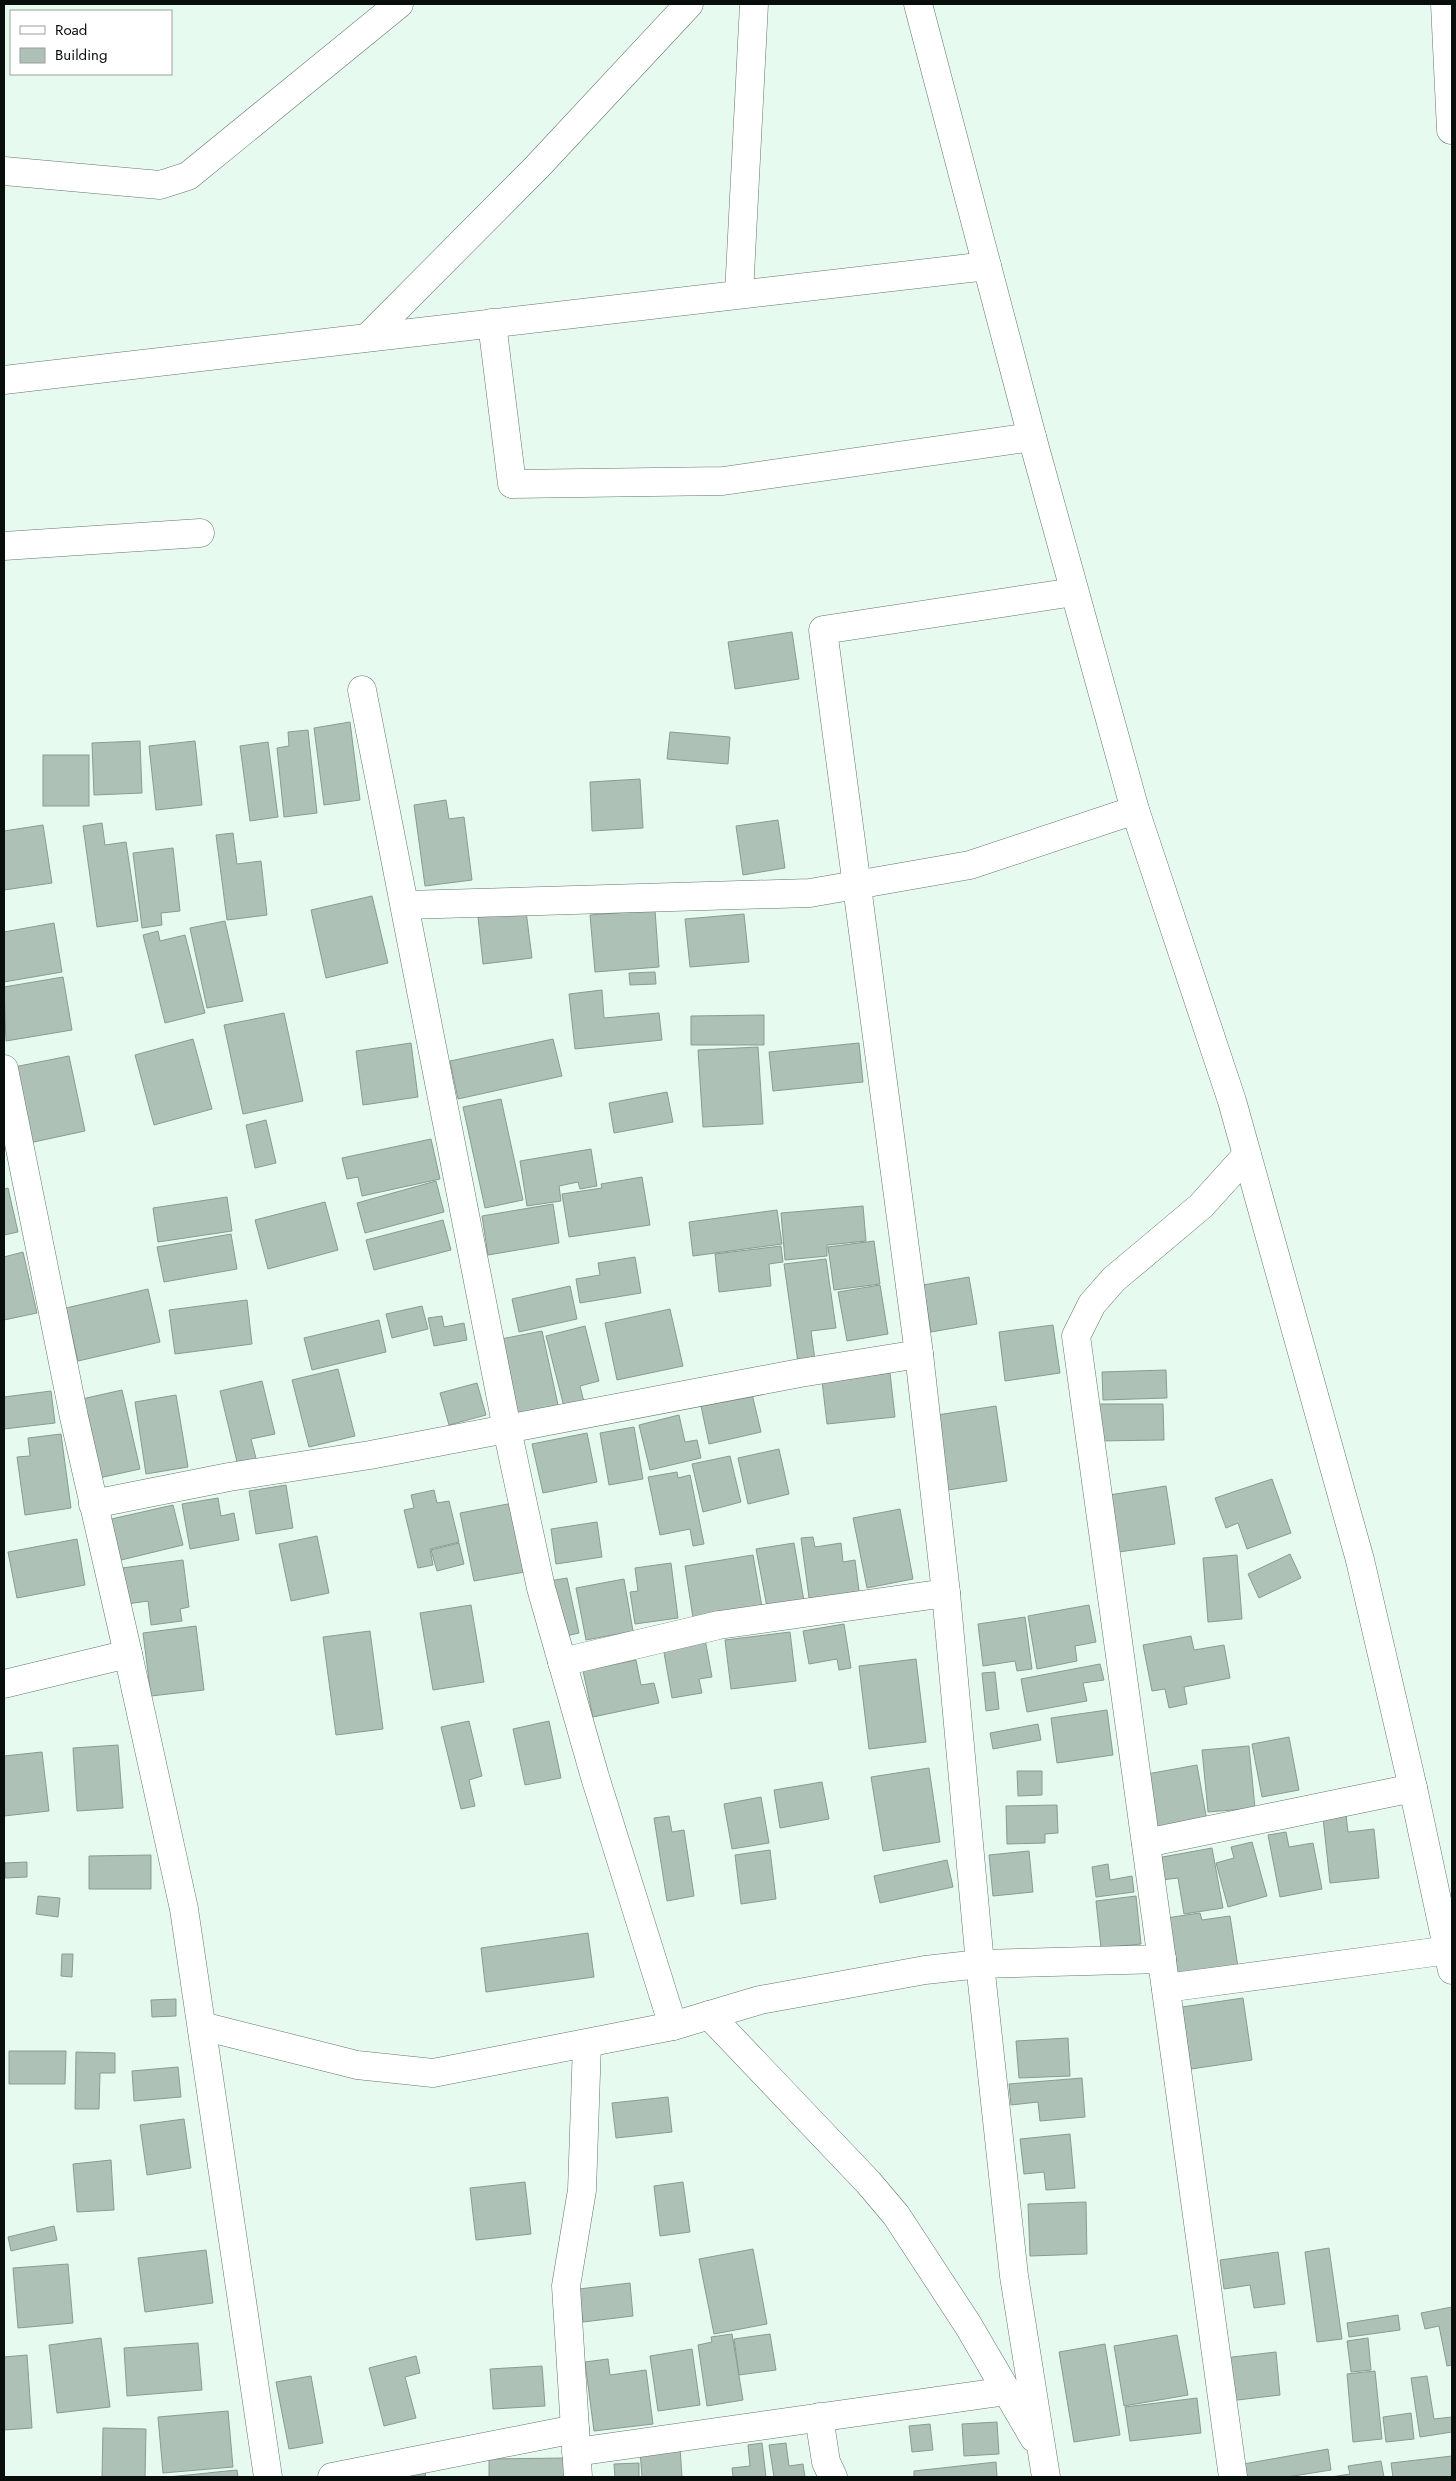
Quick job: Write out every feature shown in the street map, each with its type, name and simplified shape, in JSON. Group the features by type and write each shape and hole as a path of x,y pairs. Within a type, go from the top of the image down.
{"street":[{"path":"4,171 160,185 188,176 398,4"},
{"path":"368,337 537,167 689,4"},
{"path":"739,294 754,4"},
{"path":"918,4 1032,437 1135,810 1232,1101 1360,1560 1414,1788 1450,1960 1166,1988"},
{"path":"1446,4 1451,117"},
{"path":"4,380 987,266"},
{"path":"492,323 512,484 723,481 1032,437"},
{"path":"4,546 200,533"},
{"path":"1044,2465 1014,2276 980,1964 946,1593 919,1354 855,885 823,630 1074,592"},
{"path":"362,690 541,1588 595,1778 673,2026"},
{"path":"406,905 810,893 970,865 1135,810"},
{"path":"4,1069 93,1504 184,1909 268,2477"},
{"path":"1233,2477 1076,1336 1092,1304 1114,1280 1201,1206 1247,1155"},
{"path":"93,1504 229,1478 370,1455 800,1374 919,1354"},
{"path":"562,1662 719,1625 946,1593"},
{"path":"4,1684 128,1654"},
{"path":"1146,1843 1414,1788"},
{"path":"202,2026 357,2065 433,2073 673,2026 769,1998 925,1970 980,1964 1162,1959"},
{"path":"710,2015 862,2175 896,2215 968,2325 1006,2391 1044,2465"},
{"path":"577,2453 566,2286 582,2190 587,2044"},
{"path":"332,2477 577,2453 1006,2391"},
{"path":"819,2417 826,2462 834,2477"}],"building":[{"path":"792,632 799,679 735,689 728,642"},
{"path":"350,722 360,800 324,805 314,728"},
{"path":"308,730 317,813 284,817 277,748 289,746 288,732"},
{"path":"670,732 730,737 728,764 667,759"},
{"path":"140,741 142,793 94,795 92,743"},
{"path":"195,741 202,805 156,810 149,746"},
{"path":"268,742 278,817 250,821 240,746"},
{"path":"43,755 89,755 89,806 43,806"},
{"path":"640,779 643,828 592,831 590,782"},
{"path":"446,800 449,819 464,817 472,880 425,886 414,805"},
{"path":"778,820 785,868 743,875 736,826"},
{"path":"102,823 105,845 126,842 138,921 97,927 83,826"},
{"path":"43,825 52,883 4,890 4,831"},
{"path":"233,833 237,864 261,861 267,915 227,920 216,835"},
{"path":"173,848 180,911 161,913 162,925 142,928 133,853"},
{"path":"372,896 388,963 326,978 311,910"},
{"path":"655,910 659,967 595,972 590,915"},
{"path":"526,911 532,958 483,964 478,917"},
{"path":"744,914 749,962 690,967 685,919"},
{"path":"225,921 243,1001 207,1008 190,928"},
{"path":"54,923 62,972 4,982 4,932"},
{"path":"158,931 160,941 185,935 205,1013 165,1023 143,935"},
{"path":"655,972 656,984 630,985 629,973"},
{"path":"63,977 72,1030 6,1041 4,987"},
{"path":"602,990 604,1018 659,1013 662,1040 575,1049 569,994"},
{"path":"284,1013 303,1101 243,1114 224,1025"},
{"path":"764,1015 764,1045 691,1045 691,1016"},
{"path":"193,1039 212,1109 154,1125 135,1055"},
{"path":"553,1039 562,1076 458,1099 450,1061"},
{"path":"411,1043 418,1097 363,1105 356,1051"},
{"path":"859,1043 863,1082 773,1091 769,1052"},
{"path":"758,1047 763,1124 703,1127 698,1050"},
{"path":"69,1056 85,1131 29,1143 14,1067"},
{"path":"667,1092 673,1122 614,1133 609,1103"},
{"path":"501,1099 523,1200 485,1208 463,1107"},
{"path":"266,1120 276,1163 255,1168 246,1125"},
{"path":"431,1139 440,1179 362,1196 358,1177 347,1179 342,1158"},
{"path":"591,1149 597,1186 580,1189 578,1182 559,1186 561,1201 527,1206 520,1161"},
{"path":"642,1177 650,1225 569,1237 562,1194 602,1188 601,1184"},
{"path":"436,1181 444,1212 365,1233 357,1203"},
{"path":"8,1188 18,1232 4,1235 4,1189"},
{"path":"227,1197 232,1231 158,1242 153,1208"},
{"path":"325,1202 338,1250 268,1269 255,1220"},
{"path":"553,1204 559,1243 488,1255 482,1216"},
{"path":"863,1206 866,1241 827,1245 827,1256 785,1260 781,1213"},
{"path":"777,1210 782,1244 693,1256 689,1222"},
{"path":"443,1220 451,1250 374,1270 366,1240"},
{"path":"231,1234 237,1269 164,1282 157,1247"},
{"path":"874,1241 880,1284 834,1290 828,1247"},
{"path":"781,1246 783,1262 769,1264 771,1286 719,1292 715,1254"},
{"path":"23,1252 37,1313 4,1320 4,1257"},
{"path":"635,1257 641,1293 580,1303 576,1279 600,1275 598,1263"},
{"path":"826,1259 836,1328 811,1331 815,1360 798,1363 784,1264"},
{"path":"969,1277 977,1324 931,1332 923,1285"},
{"path":"880,1285 888,1334 847,1341 838,1292"},
{"path":"570,1286 577,1319 519,1332 512,1299"},
{"path":"148,1289 160,1342 78,1361 66,1308"},
{"path":"247,1300 252,1344 175,1354 169,1310"},
{"path":"422,1306 428,1329 392,1338 386,1314"},
{"path":"670,1309 683,1366 617,1380 605,1323"},
{"path":"442,1316 444,1327 464,1323 467,1340 434,1346 428,1318"},
{"path":"379,1320 386,1352 312,1370 304,1338"},
{"path":"1053,1325 1060,1373 1005,1381 999,1332"},
{"path":"585,1326 599,1381 580,1386 584,1402 564,1407 546,1336"},
{"path":"542,1331 558,1405 516,1414 501,1339"},
{"path":"338,1369 355,1436 309,1447 292,1380"},
{"path":"1166,1370 1167,1398 1103,1400 1102,1372"},
{"path":"890,1373 895,1417 827,1424 822,1381"},
{"path":"262,1381 275,1434 251,1439 257,1462 238,1466 220,1391"},
{"path":"477,1383 486,1415 449,1425 440,1393"},
{"path":"122,1390 140,1469 99,1478 82,1399"},
{"path":"51,1391 55,1423 4,1429 4,1397"},
{"path":"752,1394 761,1432 709,1444 701,1406"},
{"path":"176,1395 188,1467 146,1474 135,1402"},
{"path":"1096,1404 1163,1404 1164,1440 1096,1441"},
{"path":"996,1406 1007,1481 948,1490 937,1415"},
{"path":"679,1415 685,1442 697,1440 701,1458 650,1470 639,1425"},
{"path":"634,1427 643,1479 609,1485 600,1433"},
{"path":"587,1433 597,1482 543,1493 532,1444"},
{"path":"61,1434 71,1508 25,1515 17,1457 30,1456 28,1438"},
{"path":"779,1449 789,1494 748,1504 738,1458"},
{"path":"730,1456 741,1502 703,1512 692,1464"},
{"path":"677,1472 678,1478 690,1475 704,1544 693,1546 690,1529 660,1535 648,1477"},
{"path":"1272,1479 1291,1533 1247,1549 1238,1523 1226,1528 1215,1498"},
{"path":"286,1485 293,1528 256,1534 249,1491"},
{"path":"1166,1486 1175,1544 1112,1553 1103,1496"},
{"path":"434,1490 437,1503 449,1501 459,1542 430,1549 433,1565 418,1568 404,1510 414,1508 411,1495"},
{"path":"218,1498 221,1516 234,1513 239,1540 190,1549 182,1504"},
{"path":"513,1503 525,1572 474,1581 460,1513"},
{"path":"173,1505 183,1545 117,1561 107,1520"},
{"path":"900,1509 913,1579 867,1588 853,1518"},
{"path":"597,1522 602,1557 556,1564 551,1529"},
{"path":"317,1536 329,1593 291,1601 279,1544"},
{"path":"813,1537 815,1547 841,1543 843,1562 855,1560 860,1598 810,1605 801,1538"},
{"path":"77,1539 85,1585 17,1598 8,1552"},
{"path":"459,1543 464,1564 437,1571 431,1550"},
{"path":"794,1543 804,1601 767,1607 756,1549"},
{"path":"1290,1554 1301,1578 1259,1598 1248,1574"},
{"path":"753,1555 762,1607 693,1618 685,1566"},
{"path":"1237,1555 1242,1619 1208,1622 1203,1558"},
{"path":"183,1560 189,1607 180,1609 182,1621 151,1625 148,1601 127,1604 122,1568"},
{"path":"671,1563 678,1618 635,1624 630,1592 638,1591 635,1568"},
{"path":"567,1578 579,1633 562,1637 549,1581"},
{"path":"624,1579 633,1631 586,1640 576,1588"},
{"path":"471,1605 484,1682 433,1690 420,1613"},
{"path":"1089,1605 1096,1642 1075,1646 1077,1661 1037,1669 1028,1616"},
{"path":"1025,1617 1032,1669 1017,1671 1015,1661 983,1666 978,1624"},
{"path":"844,1624 851,1668 839,1670 837,1659 809,1664 803,1631"},
{"path":"196,1626 204,1690 151,1696 143,1633"},
{"path":"370,1631 383,1729 336,1735 323,1637"},
{"path":"790,1632 796,1681 731,1689 725,1640"},
{"path":"1191,1636 1194,1650 1224,1645 1230,1678 1184,1687 1187,1704 1169,1708 1165,1689 1152,1691 1143,1645"},
{"path":"705,1639 712,1677 699,1679 702,1693 672,1698 663,1647"},
{"path":"916,1659 926,1742 869,1749 859,1666"},
{"path":"636,1660 641,1685 654,1683 659,1703 593,1717 583,1671"},
{"path":"1100,1664 1104,1680 1083,1683 1087,1701 1027,1712 1021,1679"},
{"path":"995,1672 999,1709 986,1711 982,1673"},
{"path":"1107,1710 1113,1755 1057,1763 1051,1718"},
{"path":"469,1721 482,1776 469,1780 475,1806 461,1809 441,1727"},
{"path":"549,1721 561,1778 525,1785 513,1729"},
{"path":"1038,1724 1041,1740 993,1749 990,1733"},
{"path":"1289,1737 1299,1790 1262,1797 1252,1744"},
{"path":"118,1745 123,1808 77,1811 73,1748"},
{"path":"1249,1746 1255,1808 1208,1812 1202,1750"},
{"path":"42,1752 49,1811 4,1816 4,1756"},
{"path":"1197,1765 1207,1821 1157,1830 1147,1774"},
{"path":"929,1768 940,1842 883,1851 871,1777"},
{"path":"1017,1771 1042,1771 1042,1795 1018,1796"},
{"path":"822,1782 829,1819 780,1828 774,1790"},
{"path":"761,1797 769,1843 732,1849 724,1804"},
{"path":"1057,1805 1058,1833 1045,1834 1045,1843 1007,1844 1006,1806"},
{"path":"1346,1815 1348,1832 1374,1829 1379,1878 1330,1883 1323,1818"},
{"path":"669,1816 672,1832 684,1830 694,1896 667,1901 654,1818"},
{"path":"1286,1832 1289,1847 1313,1843 1322,1889 1280,1897 1268,1835"},
{"path":"1252,1842 1267,1896 1228,1907 1216,1863 1234,1858 1231,1847"},
{"path":"1212,1848 1223,1908 1184,1914 1178,1878 1161,1880 1157,1858"},
{"path":"770,1850 776,1899 741,1904 735,1855"},
{"path":"1029,1851 1033,1892 993,1896 989,1855"},
{"path":"151,1855 151,1889 89,1889 89,1856"},
{"path":"947,1860 953,1887 880,1903 874,1876"},
{"path":"27,1862 27,1877 5,1878 5,1863"},
{"path":"1108,1864 1110,1880 1132,1876 1134,1892 1096,1897 1092,1867"},
{"path":"38,1896 60,1898 58,1917 36,1914"},
{"path":"1136,1896 1141,1944 1101,1948 1096,1901"},
{"path":"1200,1913 1202,1920 1230,1916 1238,1967 1175,1977 1166,1918"},
{"path":"588,1933 594,1977 486,1992 481,1948"},
{"path":"62,1954 73,1954 72,1977 61,1976"},
{"path":"1243,1998 1252,2060 1191,2069 1182,2007"},
{"path":"176,1999 176,2016 152,2017 151,2000"},
{"path":"1068,2038 1070,2076 1019,2078 1016,2041"},
{"path":"9,2051 66,2051 65,2084 9,2084"},
{"path":"76,2052 115,2053 115,2073 100,2073 99,2109 75,2109"},
{"path":"178,2067 181,2097 134,2101 132,2071"},
{"path":"1082,2078 1085,2117 1040,2121 1038,2102 1011,2105 1009,2084"},
{"path":"668,2097 672,2132 616,2138 612,2103"},
{"path":"184,2119 191,2168 147,2175 140,2125"},
{"path":"1070,2134 1075,2188 1046,2190 1044,2172 1024,2174 1020,2139"},
{"path":"111,2160 114,2210 77,2212 73,2164"},
{"path":"525,2182 531,2234 476,2240 470,2188"},
{"path":"683,2182 690,2232 660,2236 654,2186"},
{"path":"1086,2202 1087,2254 1030,2256 1028,2204"},
{"path":"54,2226 57,2240 11,2251 8,2237"},
{"path":"1329,2248 1342,2339 1317,2342 1305,2252"},
{"path":"753,2249 767,2324 714,2334 699,2259"},
{"path":"206,2250 213,2303 145,2312 138,2258"},
{"path":"1278,2252 1285,2304 1254,2308 1250,2285 1224,2289 1220,2260"},
{"path":"68,2264 73,2323 18,2328 13,2268"},
{"path":"630,2283 633,2316 583,2322 579,2289"},
{"path":"1452,2307 1452,2365 1447,2366 1439,2326 1425,2329 1421,2313"},
{"path":"1398,2315 1400,2330 1349,2337 1347,2323"},
{"path":"732,2334 743,2400 707,2406 698,2345 712,2342 711,2337"},
{"path":"770,2334 776,2370 739,2375 734,2339"},
{"path":"1177,2335 1188,2395 1124,2406 1114,2346"},
{"path":"101,2338 110,2407 57,2413 49,2345"},
{"path":"1368,2338 1371,2370 1351,2372 1347,2341"},
{"path":"198,2343 202,2390 127,2396 124,2348"},
{"path":"1105,2344 1120,2435 1074,2442 1059,2352"},
{"path":"692,2349 700,2405 658,2411 650,2356"},
{"path":"1276,2352 1280,2395 1229,2401 1224,2358"},
{"path":"27,2355 32,2428 4,2430 4,2357"},
{"path":"416,2356 420,2373 405,2377 416,2418 384,2426 369,2368"},
{"path":"608,2359 610,2375 646,2370 653,2424 594,2431 585,2362"},
{"path":"542,2366 545,2406 493,2409 490,2369"},
{"path":"1375,2371 1382,2439 1353,2442 1347,2374"},
{"path":"311,2376 323,2443 289,2449 276,2382"},
{"path":"1427,2376 1434,2419 1452,2417 1452,2432 1420,2437 1411,2378"},
{"path":"1197,2398 1201,2433 1130,2441 1125,2407"},
{"path":"228,2411 233,2467 163,2473 158,2417"},
{"path":"1411,2413 1414,2439 1386,2442 1383,2417"},
{"path":"997,2422 999,2454 964,2456 962,2424"},
{"path":"930,2424 933,2450 912,2452 909,2426"},
{"path":"103,2428 146,2429 145,2477 102,2477"},
{"path":"762,2443 766,2477 733,2477 732,2468 750,2466 748,2445"},
{"path":"786,2443 789,2466 803,2464 805,2477 774,2477 769,2445"},
{"path":"680,2448 682,2477 642,2477 640,2450"},
{"path":"1328,2449 1331,2470 1287,2477 1241,2477 1238,2465"},
{"path":"1452,2456 1452,2477 1393,2477 1391,2463"},
{"path":"565,2458 566,2477 489,2477 489,2459"},
{"path":"1381,2461 1384,2477 1331,2477 1350,2474 1348,2466"},
{"path":"996,2462 997,2477 914,2477 914,2471"},
{"path":"639,2463 639,2477 615,2477 614,2464"},
{"path":"237,2470 238,2477 168,2477"},
{"path":"426,2471 425,2477 386,2477"}]}
